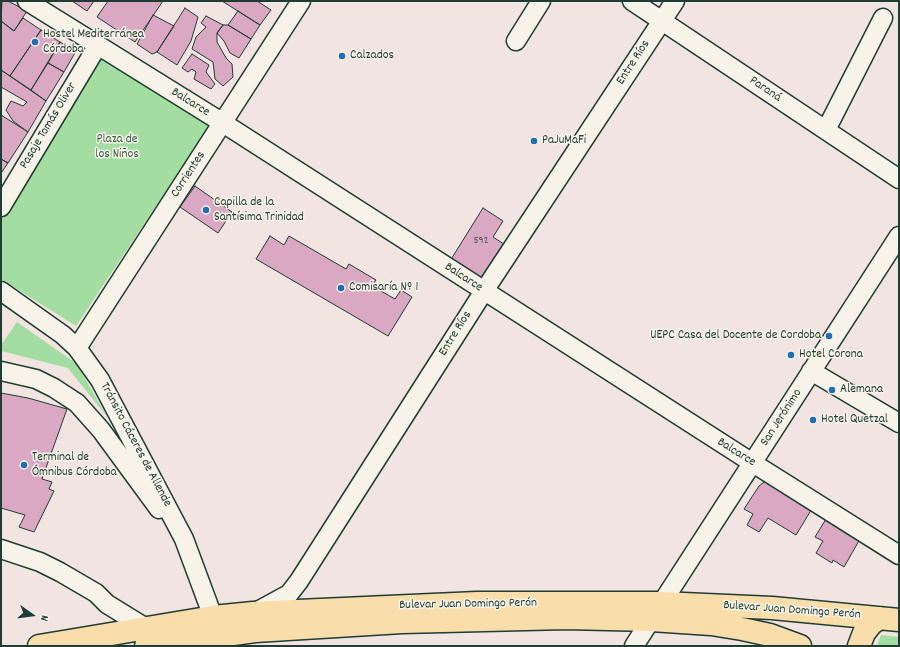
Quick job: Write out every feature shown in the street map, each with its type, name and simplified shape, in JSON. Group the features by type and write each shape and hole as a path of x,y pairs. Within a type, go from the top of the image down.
{"main road":[{"name":"Bulevar Juan Domingo Perón","path":"215,633 253,613 478,603 656,611 711,624 770,635 800,646"},
{"name":"Bulevar Juan Domingo Perón","path":"39,646 150,641 215,633 402,622 566,618 656,611 772,608 889,619"},
{"path":"859,646 864,634 871,624 889,619"}],"street":[{"name":"Balcarce","path":"27,1 223,123 752,463 899,555"},
{"name":"Corrientes","path":"77,348 301,1"},
{"path":"516,41 541,1"},
{"name":"Paraná","path":"632,1 899,179"},
{"name":"Entre Ríos","path":"253,613 289,594 299,582 484,291 675,1"},
{"path":"826,130 883,18"},
{"name":"Pasaje Tomás Oliver","path":"1,207 98,45"},
{"name":"San Jerónimo","path":"634,646 899,236"},
{"name":"Tránsito Cáceres de Allende","path":"1,292 63,335 77,348 100,380 184,539 215,633"},
{"path":"1,371 36,379 54,388 76,403 100,430 153,501 184,539"},
{"path":"812,371 899,423"},
{"path":"1,549 40,562 96,593 150,641"}],"green space":[{"name":"Plaza de los Niños","path":"97,54 210,125 76,326 1,279 1,209"},
{"path":"17,322 77,364 107,417 68,368 1,351 1,345"},
{"path":"881,635 899,637 899,646 877,646"}],"building":[{"path":"2,1 8,1 27,11 14,31 1,21"},
{"path":"72,1 94,1 87,11"},
{"path":"108,1 163,1 135,42 97,17"},
{"path":"222,1 257,1 271,10 260,25"},
{"path":"185,8 198,17 191,41 177,65 157,52"},
{"path":"238,11 260,25 251,39 228,25"},
{"path":"153,15 174,26 157,52 152,54 137,44"},
{"path":"206,16 223,25 217,33 217,42 226,58 232,64 233,77 223,86 215,79 213,62 192,49 196,37 206,27 201,23"},
{"path":"23,18 41,30 10,76 1,70 1,21 14,31"},
{"path":"223,25 228,25 251,39 239,58 230,53 224,41 217,33"},
{"path":"41,30 60,42 31,90 10,76"},
{"path":"60,42 76,51 64,72 48,63"},
{"path":"192,54 209,65 206,72 215,84 211,89 194,79 196,72 192,69 188,72 182,68"},
{"path":"48,63 64,72 46,101 31,90"},
{"path":"1,70 46,101 28,132 13,121 6,110 11,101 23,106 27,102 1,87"},
{"path":"1,115 28,132 8,163 1,159"},
{"path":"1,159 8,163 1,173"},
{"name":"Capilla de la Santísima Trinidad","path":"195,186 232,212 218,233 180,207"},
{"path":"483,208 503,221 493,237 504,244 482,280 450,261"},
{"name":"Comisaría Nº 1","path":"270,236 284,245 289,236 346,269 349,264 376,280 372,286 395,299 401,290 412,297 388,336 256,259"},
{"name":"Terminal de Ómnibus Córdoba","path":"1,393 28,398 67,409 42,479 52,482 49,489 54,491 34,532 19,527 25,515 1,508"},
{"path":"768,479 813,507 796,535 768,518 759,532 747,525 753,514 744,509 759,486"},
{"path":"826,519 860,539 844,567 833,560 832,563 816,553 823,541 815,537"}],"place":[{"name":"Hostel Mediterránea Córdoba","path":"35,42"},
{"name":"Calzados","path":"342,56"},
{"name":"PaJuMaFi","path":"534,141"},
{"name":"Capilla de la Santísima Trinidad","path":"206,210"},
{"name":"Comisaría Nº 1","path":"341,288"},
{"name":"UEPC Casa del Docente de Cordoba","path":"829,336"},
{"name":"Hotel Corona","path":"791,355"},
{"name":"Alemana","path":"832,390"},
{"name":"Hotel Quetzal","path":"813,420"},
{"name":"Terminal de Ómnibus Córdoba","path":"24,465"}]}
